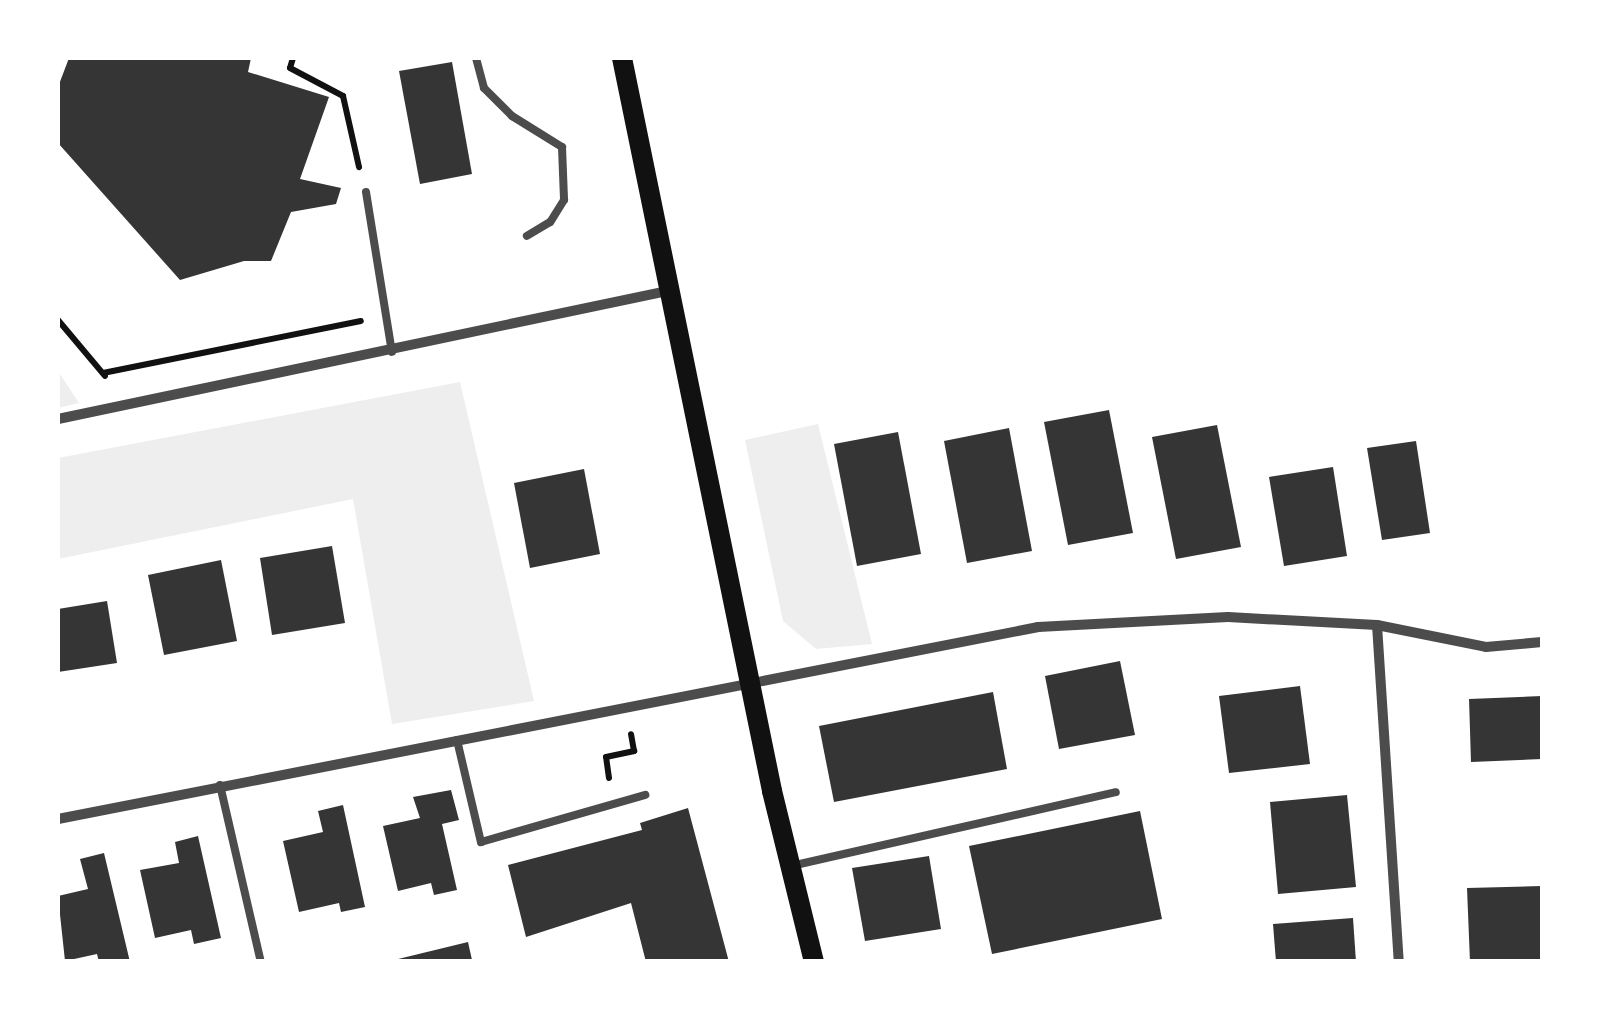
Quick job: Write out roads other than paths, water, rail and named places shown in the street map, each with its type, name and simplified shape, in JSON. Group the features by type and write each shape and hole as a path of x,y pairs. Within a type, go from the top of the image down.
{"main road":[{"path":"622,58 750,684 814,962"}],"street":[{"path":"58,418 392,352 672,290"},
{"path":"58,819 220,784 1038,627 1228,618 1377,625 1486,648 1542,642"},
{"path":"1377,625 1399,962"}],"lane":[{"path":"476,58 484,88 562,148 564,200 550,222 527,236"},
{"path":"366,192 392,352"},
{"path":"456,740 481,842 644,795"},
{"path":"220,784 261,962"},
{"path":"791,866 1116,792"}]}
